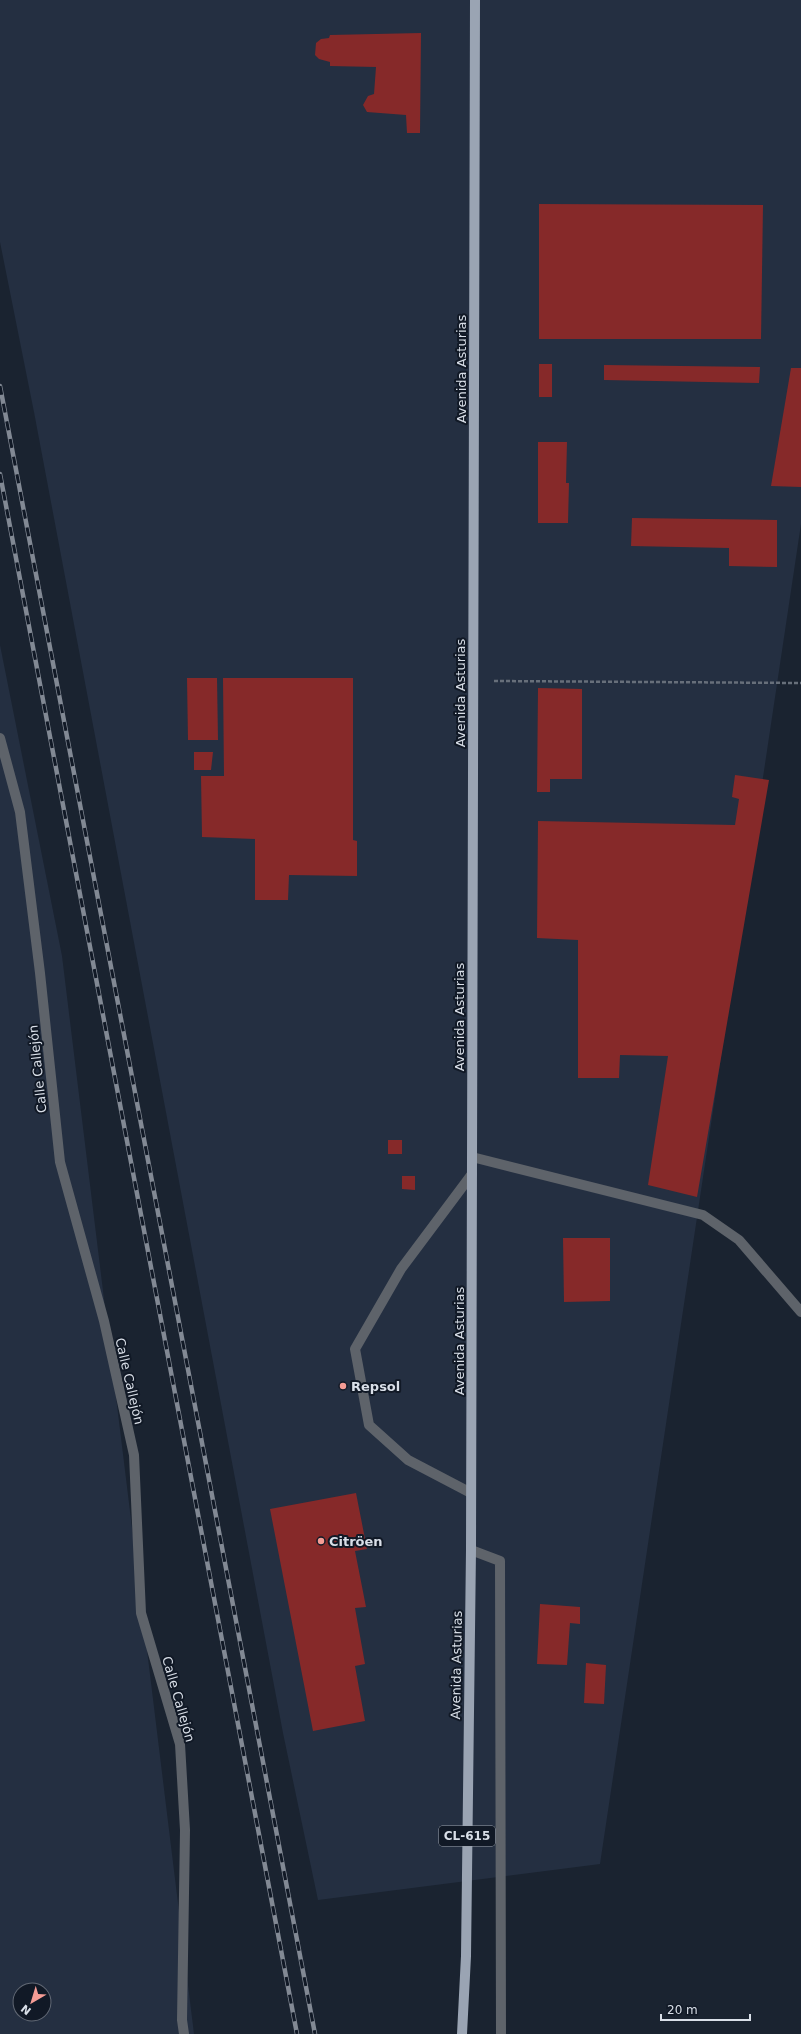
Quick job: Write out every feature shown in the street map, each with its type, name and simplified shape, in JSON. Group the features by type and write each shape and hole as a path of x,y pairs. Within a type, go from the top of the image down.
{"main road":[{"name":"Avenida Asturias","path":"462,2034 466,1956 471,1550 475,0"}],"street":[{"name":"Calle Callejón","path":"0,738 20,812 40,973 60,1162 104,1321 134,1455 141,1613 180,1744 185,1830 182,2020 184,2034"},
{"path":"472,1157 703,1215 739,1240 801,1312"},
{"path":"471,1492 408,1460 369,1425 355,1349 401,1269 472,1174"},
{"path":"471,1550 500,1562 501,2034"}],"path":[{"path":"473,681 801,683"}],"shaded area":[{"path":"0,0 801,0 801,524 600,1864 318,1900 283,1733 34,412 0,242"},
{"path":"0,645 62,956 194,2034 0,2034"}],"building":[{"path":"421,33 420,133 407,133 406,115 367,112 363,105 368,96 374,94 376,67 330,66 330,62 319,59 315,55 316,43 321,39 329,38 330,35"},
{"path":"539,204 763,205 761,339 539,339"},
{"path":"539,364 552,364 552,397 539,397"},
{"path":"604,365 760,367 759,383 604,380"},
{"path":"791,368 801,368 801,487 771,486"},
{"path":"538,442 567,442 566,483 569,483 568,523 538,523"},
{"path":"632,518 777,520 777,567 729,566 729,548 631,546"},
{"path":"187,678 217,678 218,740 188,740"},
{"path":"223,678 353,678 353,840 357,841 357,876 289,875 288,900 255,900 255,839 202,837 201,776 224,776"},
{"path":"538,688 582,689 582,779 550,779 550,792 537,792"},
{"path":"194,752 213,752 211,770 194,770"},
{"path":"735,775 769,780 697,1197 648,1185 668,1056 620,1055 619,1078 578,1078 578,940 537,938 538,821 735,825 739,799 732,797"},
{"path":"388,1140 402,1140 402,1154 388,1154"},
{"path":"402,1176 415,1176 415,1190 402,1189"},
{"path":"563,1238 610,1238 610,1301 564,1302"},
{"path":"356,1493 367,1549 355,1551 366,1607 355,1608 365,1664 355,1666 365,1721 313,1731 270,1509"},
{"path":"540,1604 580,1607 580,1624 570,1623 567,1665 537,1664"},
{"path":"586,1663 606,1665 604,1704 584,1703"}],"railway":[{"path":"0,386 315,2034"},
{"path":"0,474 297,2034"}],"place":[{"name":"Repsol","path":"343,1386"},
{"name":"Citröen","path":"321,1541"}]}
